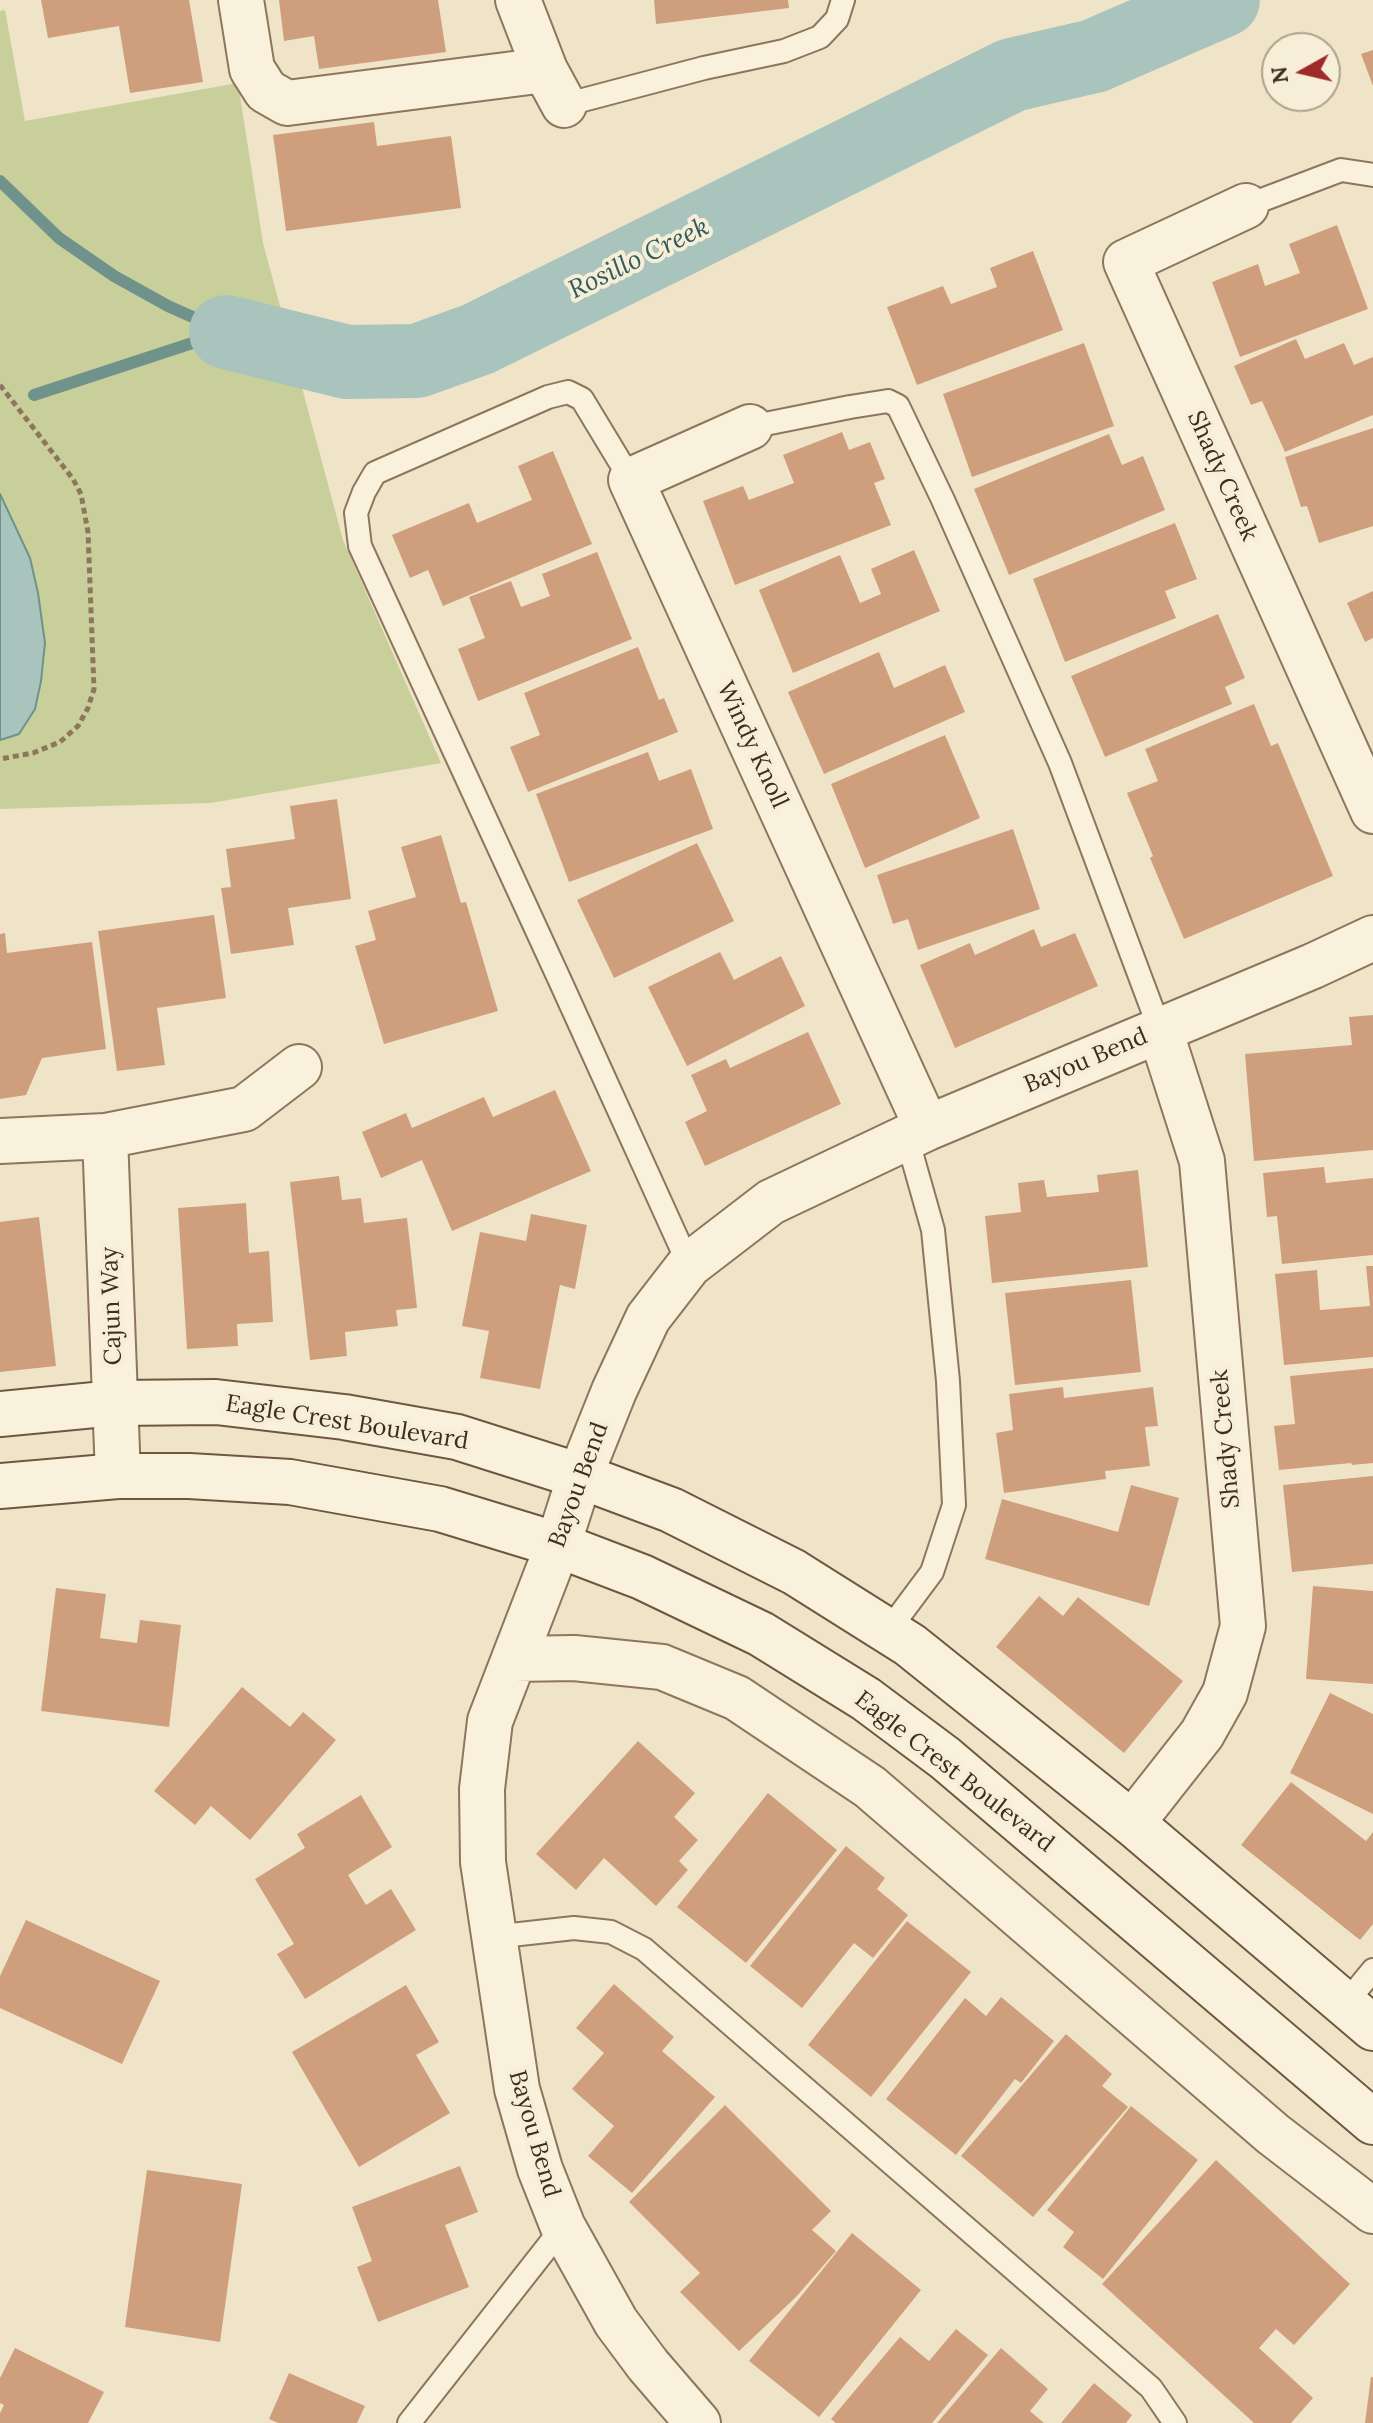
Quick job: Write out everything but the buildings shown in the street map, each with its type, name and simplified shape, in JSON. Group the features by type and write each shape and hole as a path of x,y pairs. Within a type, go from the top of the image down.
{"street":[{"path":"241,0 252,69 266,91 287,103 554,88 518,0"},
{"name":"Shady Creek","path":"1246,206 1126,262 1373,811"},
{"path":"631,480 750,427"},
{"name":"Windy Knoll","path":"631,480 917,1133"},
{"name":"Bayou Bend","path":"698,2423 616,2322 563,2227 540,2169 517,2089 483,1862 482,1789 490,1721 614,1391 648,1318 689,1265 771,1202 917,1133 1373,938"},
{"name":"Shady Creek","path":"1132,1823 1202,1734 1225,1693 1243,1626 1202,1161 1160,1030"},
{"path":"0,1141 105,1136 244,1109 299,1067"},
{"name":"Cajun Way","path":"105,1136 118,1476"},
{"name":"Eagle Crest Boulevard","path":"0,1414 115,1403 216,1402 344,1417 457,1437 580,1476 671,1510 803,1577 910,1645 1132,1823 1359,2016"},
{"name":"Eagle Crest Boulevard","path":"0,1486 118,1476 189,1476 290,1482 440,1509 558,1545 642,1577 761,1634 866,1699 945,1758 1373,2122"},
{"path":"514,1659 574,1658 662,1667 737,1698 870,1787 1273,2134 1373,2211"}],"lane":[{"path":"554,88 796,46 820,37 837,19 843,0"},
{"path":"1246,206 1341,170 1373,175"},
{"path":"631,480 582,399 568,392 548,397 375,473 356,513 360,546 689,1265"},
{"path":"750,427 888,401 898,406 1060,763 1160,1030"},
{"path":"888,1631 932,1572 954,1505 948,1381 933,1230 917,1133"},
{"path":"493,1937 574,1928 611,1932 644,1949 1151,2388 1175,2423"},
{"path":"1359,2016 1373,1970"},
{"path":"409,2423 563,2227"}],"path":[{"path":"0,385 73,479 81,494 88,532 94,689 78,726 60,742 33,753 0,759"}],"green space":[{"path":"5,10 25,121 238,83 263,243 343,540 441,763 211,803 0,809 0,11"}],"water":[{"path":"0,494 30,558 45,643 35,709 19,734 0,740"}],"waterway":[{"name":"Rosillo Creek","path":"226,332 347,362 417,361 478,339 1012,75 1094,56 1223,0"},
{"path":"0,181 59,238 114,276 168,306 226,332"},
{"name":"Rosillo Creek","path":"34,395 226,332"}]}
